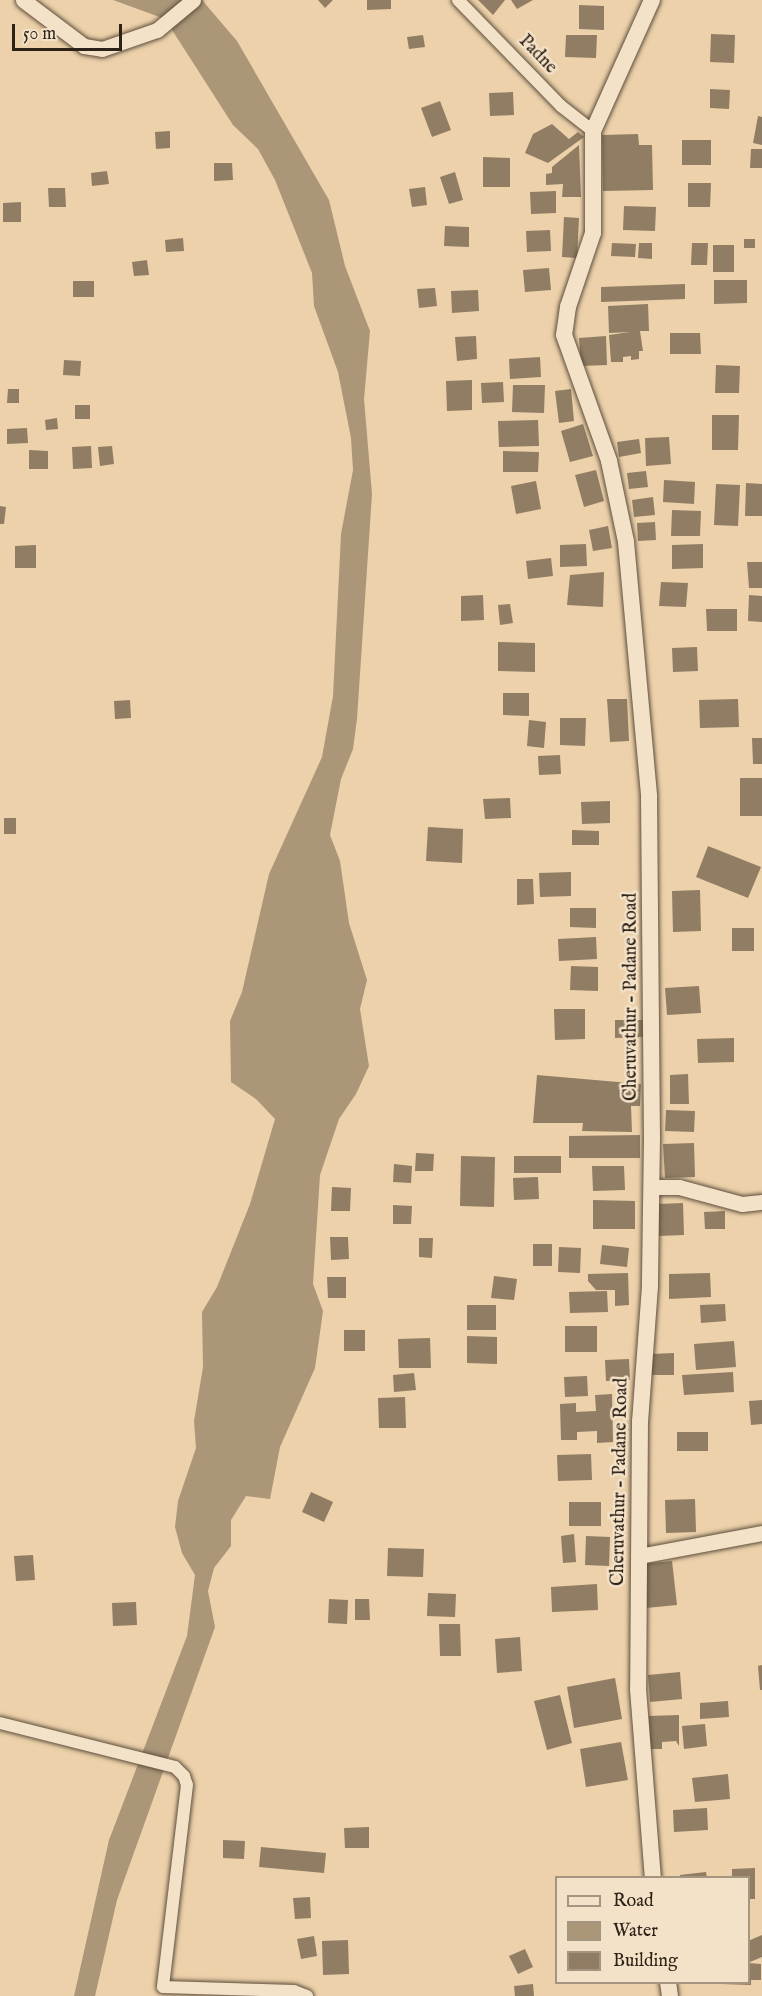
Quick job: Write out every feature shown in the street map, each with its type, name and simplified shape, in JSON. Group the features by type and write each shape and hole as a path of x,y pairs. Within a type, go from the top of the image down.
{"main road":[{"path":"593,131 652,0"},
{"name":"Cheruvathur - Padane Road","path":"593,131 593,233 568,307 564,335 609,461 626,542 635,621 651,854 650,1287 640,1421 638,1689 653,1876"}],"street":[{"path":"23,0 84,46 102,49 158,30 193,0"},
{"name":"Padne","path":"458,0 561,106 593,131"},
{"path":"651,1187 679,1187 742,1204 762,1202"},
{"path":"639,1556 762,1533"},
{"path":"0,1723 174,1767 187,1785 163,1987 294,1991 307,1996"}],"water":[{"path":"113,0 202,0 237,41 329,200 345,266 370,331 364,399 372,494 357,719 353,749 341,779 330,835 340,861 349,923 367,980 360,1009 369,1066 356,1094 339,1119 320,1175 313,1284 323,1311 315,1368 280,1447 270,1499 246,1496 231,1520 231,1546 214,1568 208,1591 215,1627 117,1900 95,1996 74,1996 109,1840 187,1636 195,1575 182,1553 175,1527 178,1501 196,1448 194,1421 203,1367 202,1312 217,1287 250,1204 275,1119 256,1099 231,1082 230,1021 242,992 269,874 322,757 333,696 341,534 353,470 351,438 338,372 314,306 312,273 275,180 258,149 233,125 165,19"}],"building":[{"path":"318,0 333,0 325,8"},
{"path":"367,0 391,0 391,9 367,10"},
{"path":"478,0 505,0 493,15"},
{"path":"511,0 533,0 517,9"},
{"path":"579,5 604,6 604,30 579,29"},
{"path":"711,34 735,35 734,63 710,62"},
{"path":"423,35 425,47 409,49 407,37"},
{"path":"566,35 597,35 596,58 565,57"},
{"path":"710,89 730,90 729,109 710,108"},
{"path":"513,92 514,115 490,116 489,93"},
{"path":"440,101 451,130 432,137 421,108"},
{"path":"758,116 762,117 762,145 753,143"},
{"path":"552,124 569,139 578,132 584,137 548,163 525,153 533,134"},
{"path":"170,131 170,148 156,149 155,132"},
{"path":"638,134 639,145 652,145 653,190 603,191 602,135"},
{"path":"682,140 711,140 711,165 682,165"},
{"path":"579,145 581,197 562,197 563,184 546,185 546,174 552,173 552,167"},
{"path":"751,149 762,149 762,168 750,168"},
{"path":"483,157 510,158 510,187 483,187"},
{"path":"214,163 232,163 233,180 214,181"},
{"path":"107,171 109,184 92,186 91,173"},
{"path":"455,172 463,200 449,204 440,177"},
{"path":"688,183 711,183 710,207 688,207"},
{"path":"425,187 427,205 412,207 409,189"},
{"path":"48,188 65,188 66,207 49,207"},
{"path":"556,191 556,213 531,214 530,192"},
{"path":"21,202 21,222 3,222 3,203"},
{"path":"624,206 656,207 655,231 623,230"},
{"path":"564,217 579,218 577,258 562,257"},
{"path":"445,226 469,227 469,247 444,246"},
{"path":"550,230 551,251 527,252 526,231"},
{"path":"183,238 184,251 166,252 165,240"},
{"path":"744,239 755,239 755,248 744,248"},
{"path":"612,243 636,244 635,257 611,256"},
{"path":"639,243 652,243 652,259 638,258"},
{"path":"692,243 708,243 707,265 691,265"},
{"path":"713,245 734,245 734,272 713,272"},
{"path":"147,260 149,275 134,276 132,262"},
{"path":"549,268 551,290 525,292 523,270"},
{"path":"714,280 747,280 747,303 714,304"},
{"path":"73,281 94,281 94,297 73,297"},
{"path":"685,284 685,299 601,302 601,287"},
{"path":"435,288 437,306 419,308 417,289"},
{"path":"478,290 479,311 452,313 451,291"},
{"path":"648,304 649,331 640,331 643,351 639,351 639,359 631,360 631,356 623,357 623,362 611,362 609,335 630,332 609,333 608,306"},
{"path":"670,333 700,333 701,354 670,354"},
{"path":"476,336 477,359 457,361 455,337"},
{"path":"606,336 607,365 581,366 579,338"},
{"path":"540,357 541,377 510,379 509,359"},
{"path":"64,360 81,361 80,376 63,375"},
{"path":"716,365 740,366 739,393 715,393"},
{"path":"472,380 472,410 447,411 446,381"},
{"path":"503,382 504,402 482,403 481,383"},
{"path":"513,385 545,385 544,413 512,412"},
{"path":"8,389 19,389 19,403 7,403"},
{"path":"571,389 574,421 559,423 555,391"},
{"path":"75,405 90,405 90,419 75,419"},
{"path":"712,415 739,415 738,450 712,450"},
{"path":"57,418 58,429 46,430 45,420"},
{"path":"538,420 539,446 499,447 498,421"},
{"path":"583,424 593,456 570,462 561,431"},
{"path":"27,428 28,443 7,444 7,429"},
{"path":"669,437 671,464 646,466 645,438"},
{"path":"639,439 641,453 619,457 617,442"},
{"path":"91,446 92,468 73,469 72,447"},
{"path":"112,446 114,464 100,466 98,447"},
{"path":"29,450 48,451 48,469 29,469"},
{"path":"503,451 539,452 538,472 503,472"},
{"path":"596,470 604,501 584,507 575,475"},
{"path":"646,471 648,487 629,489 627,473"},
{"path":"664,480 695,482 694,504 663,502"},
{"path":"536,481 541,509 516,514 511,486"},
{"path":"746,483 762,484 762,516 745,516"},
{"path":"716,484 740,485 738,526 714,525"},
{"path":"653,497 655,515 634,517 632,500"},
{"path":"0,506 6,507 4,524 0,524"},
{"path":"672,510 701,511 700,536 671,536"},
{"path":"655,522 656,540 638,541 637,523"},
{"path":"608,526 612,548 593,551 589,530"},
{"path":"586,544 587,566 560,567 560,545"},
{"path":"703,544 703,568 672,569 672,545"},
{"path":"36,545 36,568 15,568 15,546"},
{"path":"551,558 553,576 528,579 526,561"},
{"path":"747,562 762,562 762,588 749,588"},
{"path":"604,572 603,607 567,605 570,575"},
{"path":"661,582 688,583 686,607 659,606"},
{"path":"483,595 484,620 461,621 461,596"},
{"path":"749,595 762,596 762,622 748,621"},
{"path":"510,604 513,623 500,625 498,605"},
{"path":"706,609 737,609 737,631 707,631"},
{"path":"498,642 535,643 535,672 498,671"},
{"path":"697,647 698,671 673,672 672,648"},
{"path":"503,693 529,693 529,716 503,715"},
{"path":"607,699 627,699 629,741 610,742"},
{"path":"738,699 739,727 700,728 699,700"},
{"path":"130,700 131,718 115,719 114,701"},
{"path":"560,718 586,718 585,746 560,745"},
{"path":"529,720 546,722 544,748 527,746"},
{"path":"752,738 762,738 762,764 753,764"},
{"path":"560,755 561,774 539,775 538,756"},
{"path":"740,778 762,778 762,816 740,816"},
{"path":"510,798 511,818 485,819 483,799"},
{"path":"610,801 610,823 582,824 581,802"},
{"path":"4,818 16,818 16,834 4,834"},
{"path":"428,827 463,829 462,863 426,861"},
{"path":"572,830 599,831 599,845 572,845"},
{"path":"708,846 761,867 748,898 696,877"},
{"path":"571,872 571,896 540,897 539,873"},
{"path":"517,879 533,879 534,904 517,905"},
{"path":"700,890 701,931 673,932 672,891"},
{"path":"570,908 596,908 596,928 570,927"},
{"path":"732,928 754,928 754,951 732,951"},
{"path":"596,937 597,959 559,961 558,939"},
{"path":"571,966 598,967 598,991 570,990"},
{"path":"699,986 701,1013 667,1015 665,988"},
{"path":"554,1009 585,1009 585,1039 555,1040"},
{"path":"615,1020 643,1020 644,1037 615,1038"},
{"path":"734,1038 734,1062 698,1063 697,1039"},
{"path":"688,1074 689,1104 670,1104 670,1075"},
{"path":"537,1075 641,1084 640,1106 631,1106 632,1132 582,1131 583,1123 533,1123"},
{"path":"666,1110 695,1111 694,1132 665,1131"},
{"path":"640,1135 640,1158 569,1158 569,1136"},
{"path":"694,1143 695,1177 665,1178 663,1144"},
{"path":"416,1153 434,1154 433,1171 415,1171"},
{"path":"461,1156 495,1157 494,1207 460,1206"},
{"path":"514,1156 561,1156 561,1173 514,1173"},
{"path":"394,1164 412,1166 411,1183 393,1182"},
{"path":"592,1166 624,1166 625,1190 593,1191"},
{"path":"538,1177 539,1199 514,1200 513,1178"},
{"path":"332,1187 351,1188 350,1211 331,1211"},
{"path":"593,1200 635,1201 635,1229 593,1229"},
{"path":"683,1203 684,1235 659,1236 658,1204"},
{"path":"393,1205 412,1206 411,1224 393,1224"},
{"path":"725,1211 725,1229 705,1229 704,1212"},
{"path":"330,1237 348,1237 349,1259 331,1260"},
{"path":"419,1238 433,1238 432,1258 419,1257"},
{"path":"533,1244 552,1244 552,1266 533,1266"},
{"path":"602,1245 629,1248 627,1267 600,1264"},
{"path":"559,1247 581,1248 580,1273 558,1272"},
{"path":"628,1273 629,1305 615,1306 615,1290 596,1290 588,1281 588,1274"},
{"path":"710,1273 711,1297 669,1299 669,1274"},
{"path":"494,1276 517,1279 514,1300 491,1298"},
{"path":"327,1277 346,1277 346,1298 328,1298"},
{"path":"607,1291 608,1312 570,1313 569,1292"},
{"path":"725,1304 726,1321 701,1323 700,1305"},
{"path":"467,1305 496,1305 496,1330 467,1330"},
{"path":"565,1326 597,1326 597,1352 565,1352"},
{"path":"344,1330 365,1330 365,1351 344,1351"},
{"path":"467,1336 497,1337 497,1364 467,1363"},
{"path":"430,1338 431,1368 399,1368 398,1339"},
{"path":"734,1341 736,1367 696,1370 694,1344"},
{"path":"674,1353 674,1375 652,1375 651,1354"},
{"path":"629,1359 630,1380 606,1381 605,1360"},
{"path":"733,1372 734,1392 684,1395 682,1375"},
{"path":"414,1373 416,1390 394,1392 393,1375"},
{"path":"587,1376 588,1396 565,1397 564,1377"},
{"path":"612,1394 613,1442 597,1443 597,1431 577,1432 577,1440 561,1440 560,1404 576,1403 576,1412 596,1411 595,1395"},
{"path":"405,1397 406,1428 379,1428 378,1398"},
{"path":"762,1400 762,1424 751,1425 749,1401"},
{"path":"677,1432 708,1432 708,1451 677,1451"},
{"path":"591,1454 592,1480 558,1481 557,1455"},
{"path":"311,1492 333,1502 324,1522 302,1512"},
{"path":"695,1499 696,1532 666,1533 665,1500"},
{"path":"569,1502 601,1502 601,1526 569,1526"},
{"path":"574,1534 576,1562 563,1563 561,1536"},
{"path":"586,1536 610,1537 609,1566 585,1565"},
{"path":"388,1548 424,1549 423,1577 387,1576"},
{"path":"33,1555 35,1580 16,1581 14,1556"},
{"path":"672,1561 677,1605 646,1608 642,1564"},
{"path":"597,1584 598,1610 552,1612 551,1587"},
{"path":"428,1593 456,1594 455,1617 427,1616"},
{"path":"329,1599 348,1600 347,1624 328,1623"},
{"path":"355,1599 369,1599 370,1620 355,1620"},
{"path":"136,1602 137,1625 113,1626 112,1603"},
{"path":"439,1624 460,1624 461,1656 440,1656"},
{"path":"520,1637 522,1671 497,1673 495,1639"},
{"path":"762,1665 762,1690 760,1690 758,1666"},
{"path":"680,1672 682,1699 650,1702 648,1675"},
{"path":"615,1678 622,1719 574,1728 567,1687"},
{"path":"560,1695 572,1743 547,1750 534,1701"},
{"path":"728,1701 729,1717 700,1719 700,1703"},
{"path":"679,1715 679,1746 676,1741 662,1742 662,1749 650,1749 649,1716"},
{"path":"705,1724 707,1746 684,1749 682,1726"},
{"path":"621,1742 628,1780 586,1787 580,1749"},
{"path":"728,1774 730,1799 695,1802 692,1778"},
{"path":"707,1808 708,1830 674,1832 673,1810"},
{"path":"369,1827 369,1848 345,1848 344,1828"},
{"path":"223,1840 245,1841 244,1859 223,1858"},
{"path":"261,1847 326,1853 324,1873 259,1867"},
{"path":"755,1868 755,1899 750,1899 750,1876 732,1876 732,1869"},
{"path":"706,1872 707,1876 680,1876"},
{"path":"310,1897 311,1918 295,1919 293,1898"},
{"path":"762,1935 762,1957 750,1962 750,1940"},
{"path":"314,1936 317,1956 301,1959 297,1939"},
{"path":"348,1940 349,1974 323,1975 322,1941"},
{"path":"525,1949 533,1967 518,1974 509,1956"},
{"path":"750,1963 761,1964 761,1980 751,1980 751,1985 721,1984 750,1984"},
{"path":"533,1984 534,1996 515,1996 514,1986"}]}
